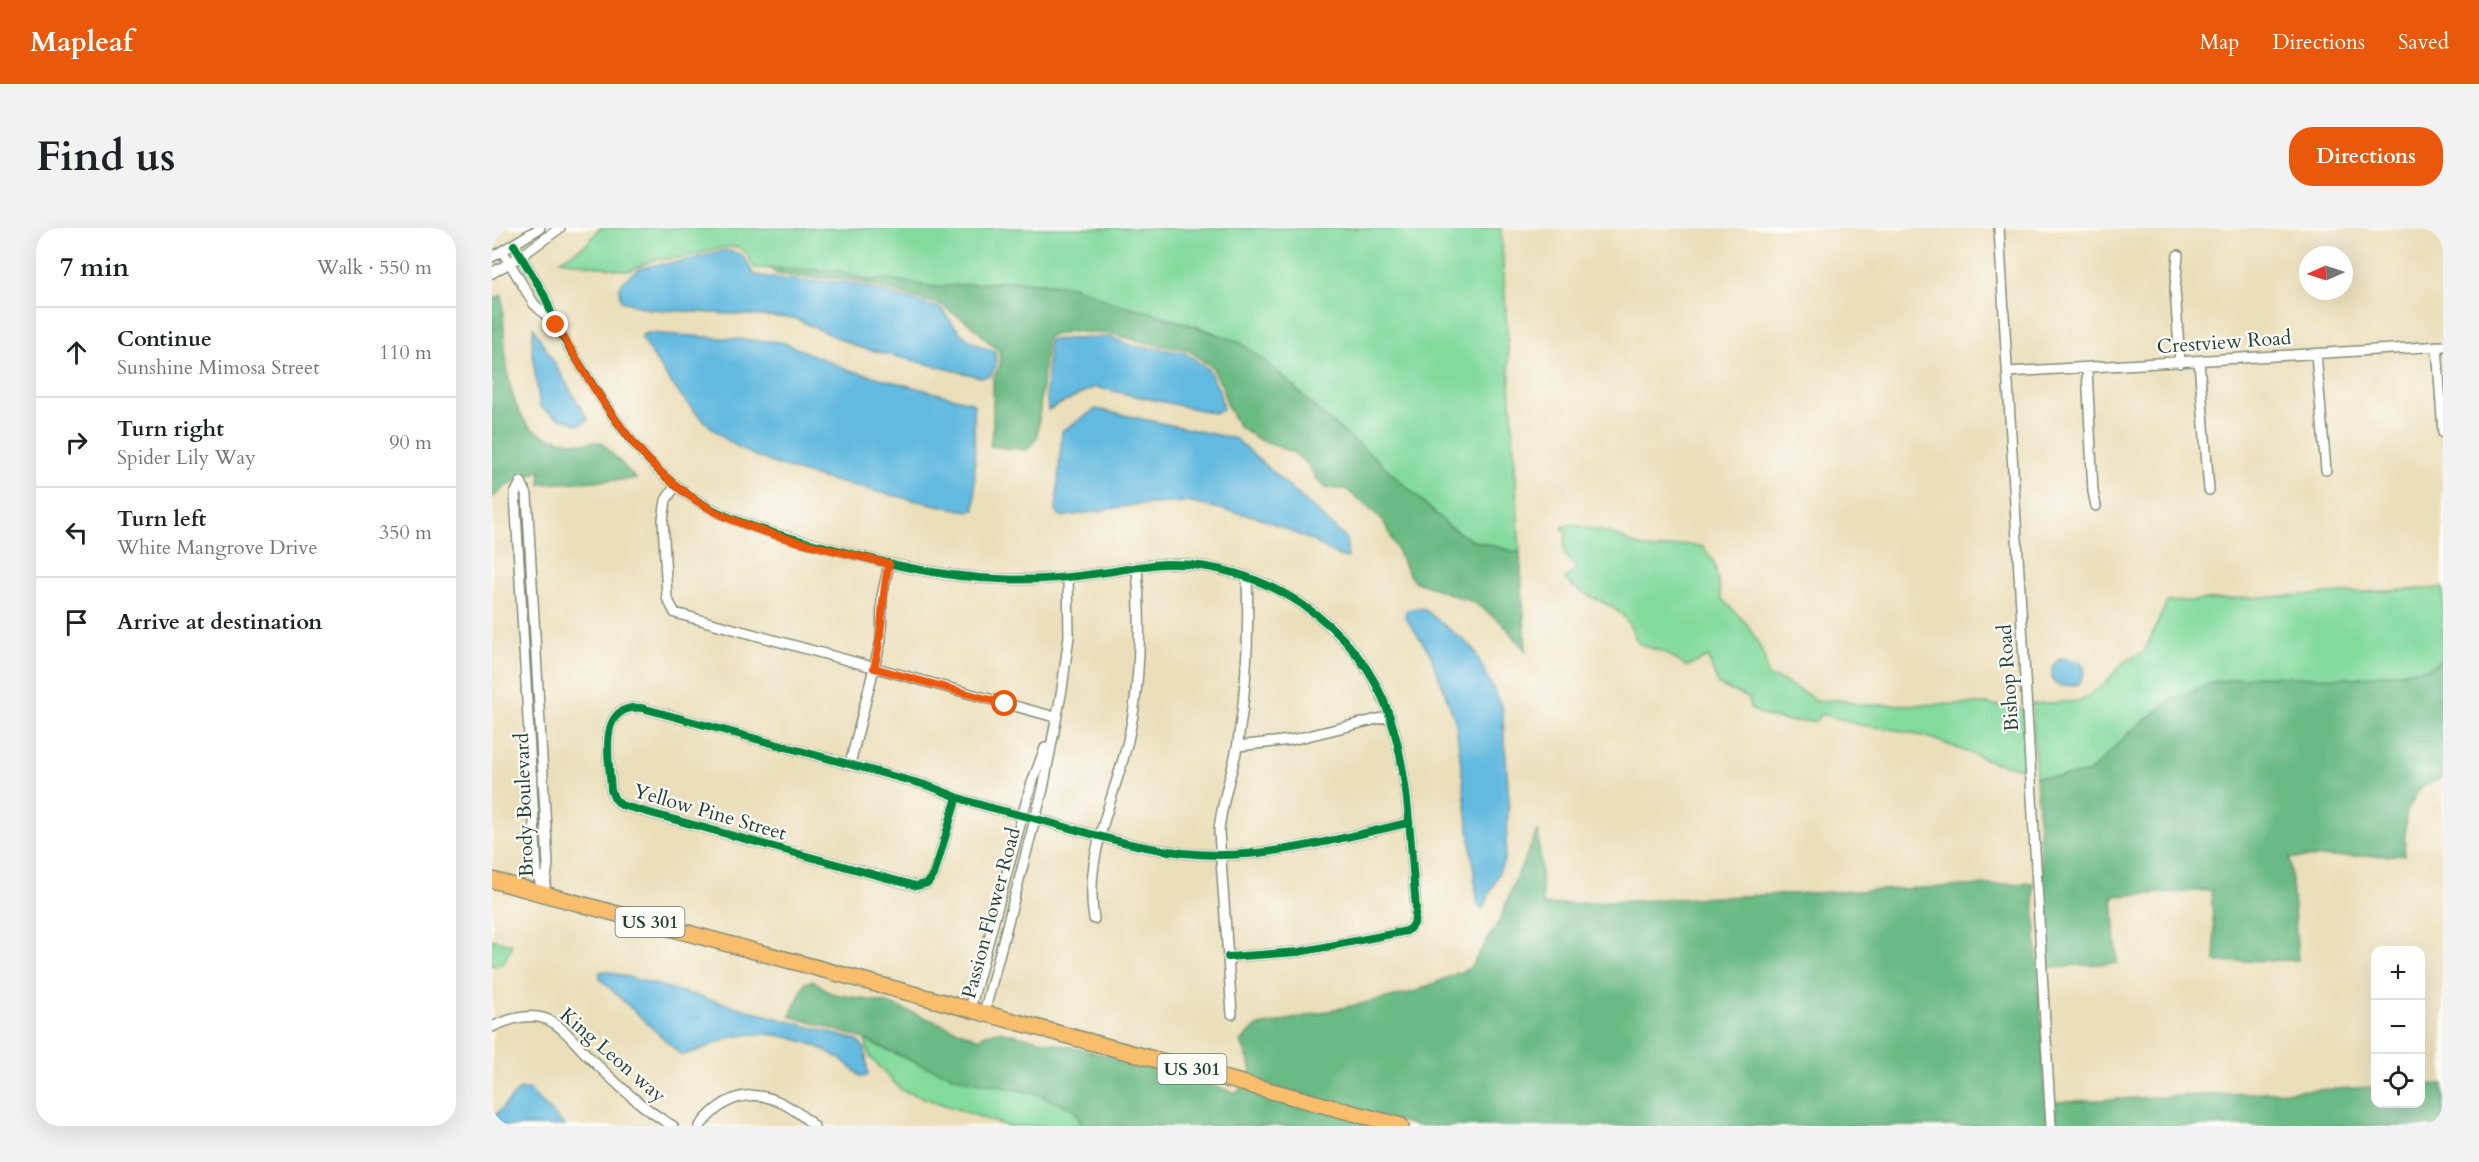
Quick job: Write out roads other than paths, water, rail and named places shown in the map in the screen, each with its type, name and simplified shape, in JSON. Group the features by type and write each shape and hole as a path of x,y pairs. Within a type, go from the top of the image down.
{"main road":[{"name":"US 301","path":"492,880 1401,1126"}],"street":[{"path":"492,257 540,228"},
{"path":"492,273 510,264 560,228"},
{"name":"Bishop Road","path":"2000,228 2051,1126"},
{"path":"514,245 544,295 556,325 624,433 675,485 706,506 749,526 889,564 984,579 1068,578 1137,567 1184,564 1217,569 1247,577 1300,602 1328,625 1368,674 1390,716 1398,748 1408,823 1416,908 1414,924 1407,931 1299,952 1228,957"},
{"path":"502,252 534,303 556,325"},
{"path":"2178,255 2175,289 2180,363"},
{"path":"2440,346 2443,433"},
{"name":"Crestview Road","path":"2007,372 2087,369 2440,346"},
{"path":"2316,354 2326,470"},
{"path":"2199,362 2209,490"},
{"path":"2087,369 2093,492 2096,506"},
{"name":"Brody Boulevard","path":"521,482 527,495 549,864 544,894 537,873 515,494 521,482"},
{"path":"675,485 666,500 663,520 667,598 675,613 1055,717"},
{"path":"850,764 881,640 882,597 889,564"},
{"path":"1094,919 1090,889 1094,855 1126,751 1136,695 1140,642 1137,567"},
{"path":"1232,1014 1220,855 1221,815 1238,746 1247,662 1247,577"},
{"name":"Passion Flower Road","path":"977,1011 1042,789 1068,652 1068,578"},
{"name":"Yellow Pine Street","path":"957,797 934,875 924,885 912,885 621,805 614,798 611,790 609,727 615,711 642,708 931,786 957,797 1035,819 1156,849 1220,855 1312,844 1408,823"},
{"path":"1238,746 1291,741 1390,716"},
{"name":"Passion Flower Road","path":"977,1011 1022,815 1055,717"},
{"name":"King Leon way","path":"492,1027 506,1020 546,1019 559,1028 654,1115 673,1126"},
{"path":"700,1126 708,1116 730,1100 737,1096 751,1095 768,1097 783,1103 814,1126"}],"water":[{"path":"722,251 735,252 743,256 754,275 799,281 849,282 942,309 970,341 995,351 996,366 990,376 980,377 858,347 794,318 649,309 621,301 619,287 640,269"},
{"path":"533,327 588,420 580,425 557,417 540,407 532,352"},
{"path":"648,333 782,342 849,370 970,402 974,405 975,510 969,511 922,502 828,480 775,464 742,449 712,428 682,397 642,339 642,335"},
{"path":"1111,337 1132,346 1184,352 1208,369 1219,390 1223,410 1214,413 1095,387 1048,410 1046,391 1049,340"},
{"path":"1096,409 1236,439 1346,538 1348,558 1339,556 1313,541 1258,517 1187,502 1135,505 1062,517 1056,511 1062,431"},
{"path":"1416,608 1424,609 1473,648 1502,707 1509,800 1505,858 1483,909 1478,906 1456,723 1430,653 1405,617 1406,611"},
{"path":"2062,658 2081,662 2084,674 2078,684 2061,686 2055,684 2052,669 2055,663"},
{"path":"606,971 857,1040 865,1049 868,1075 860,1076 848,1065 817,1047 782,1036 764,1034 730,1038 681,1055 600,979 600,972"},
{"path":"528,1089 565,1126 492,1126 492,1119 519,1090"}]}
